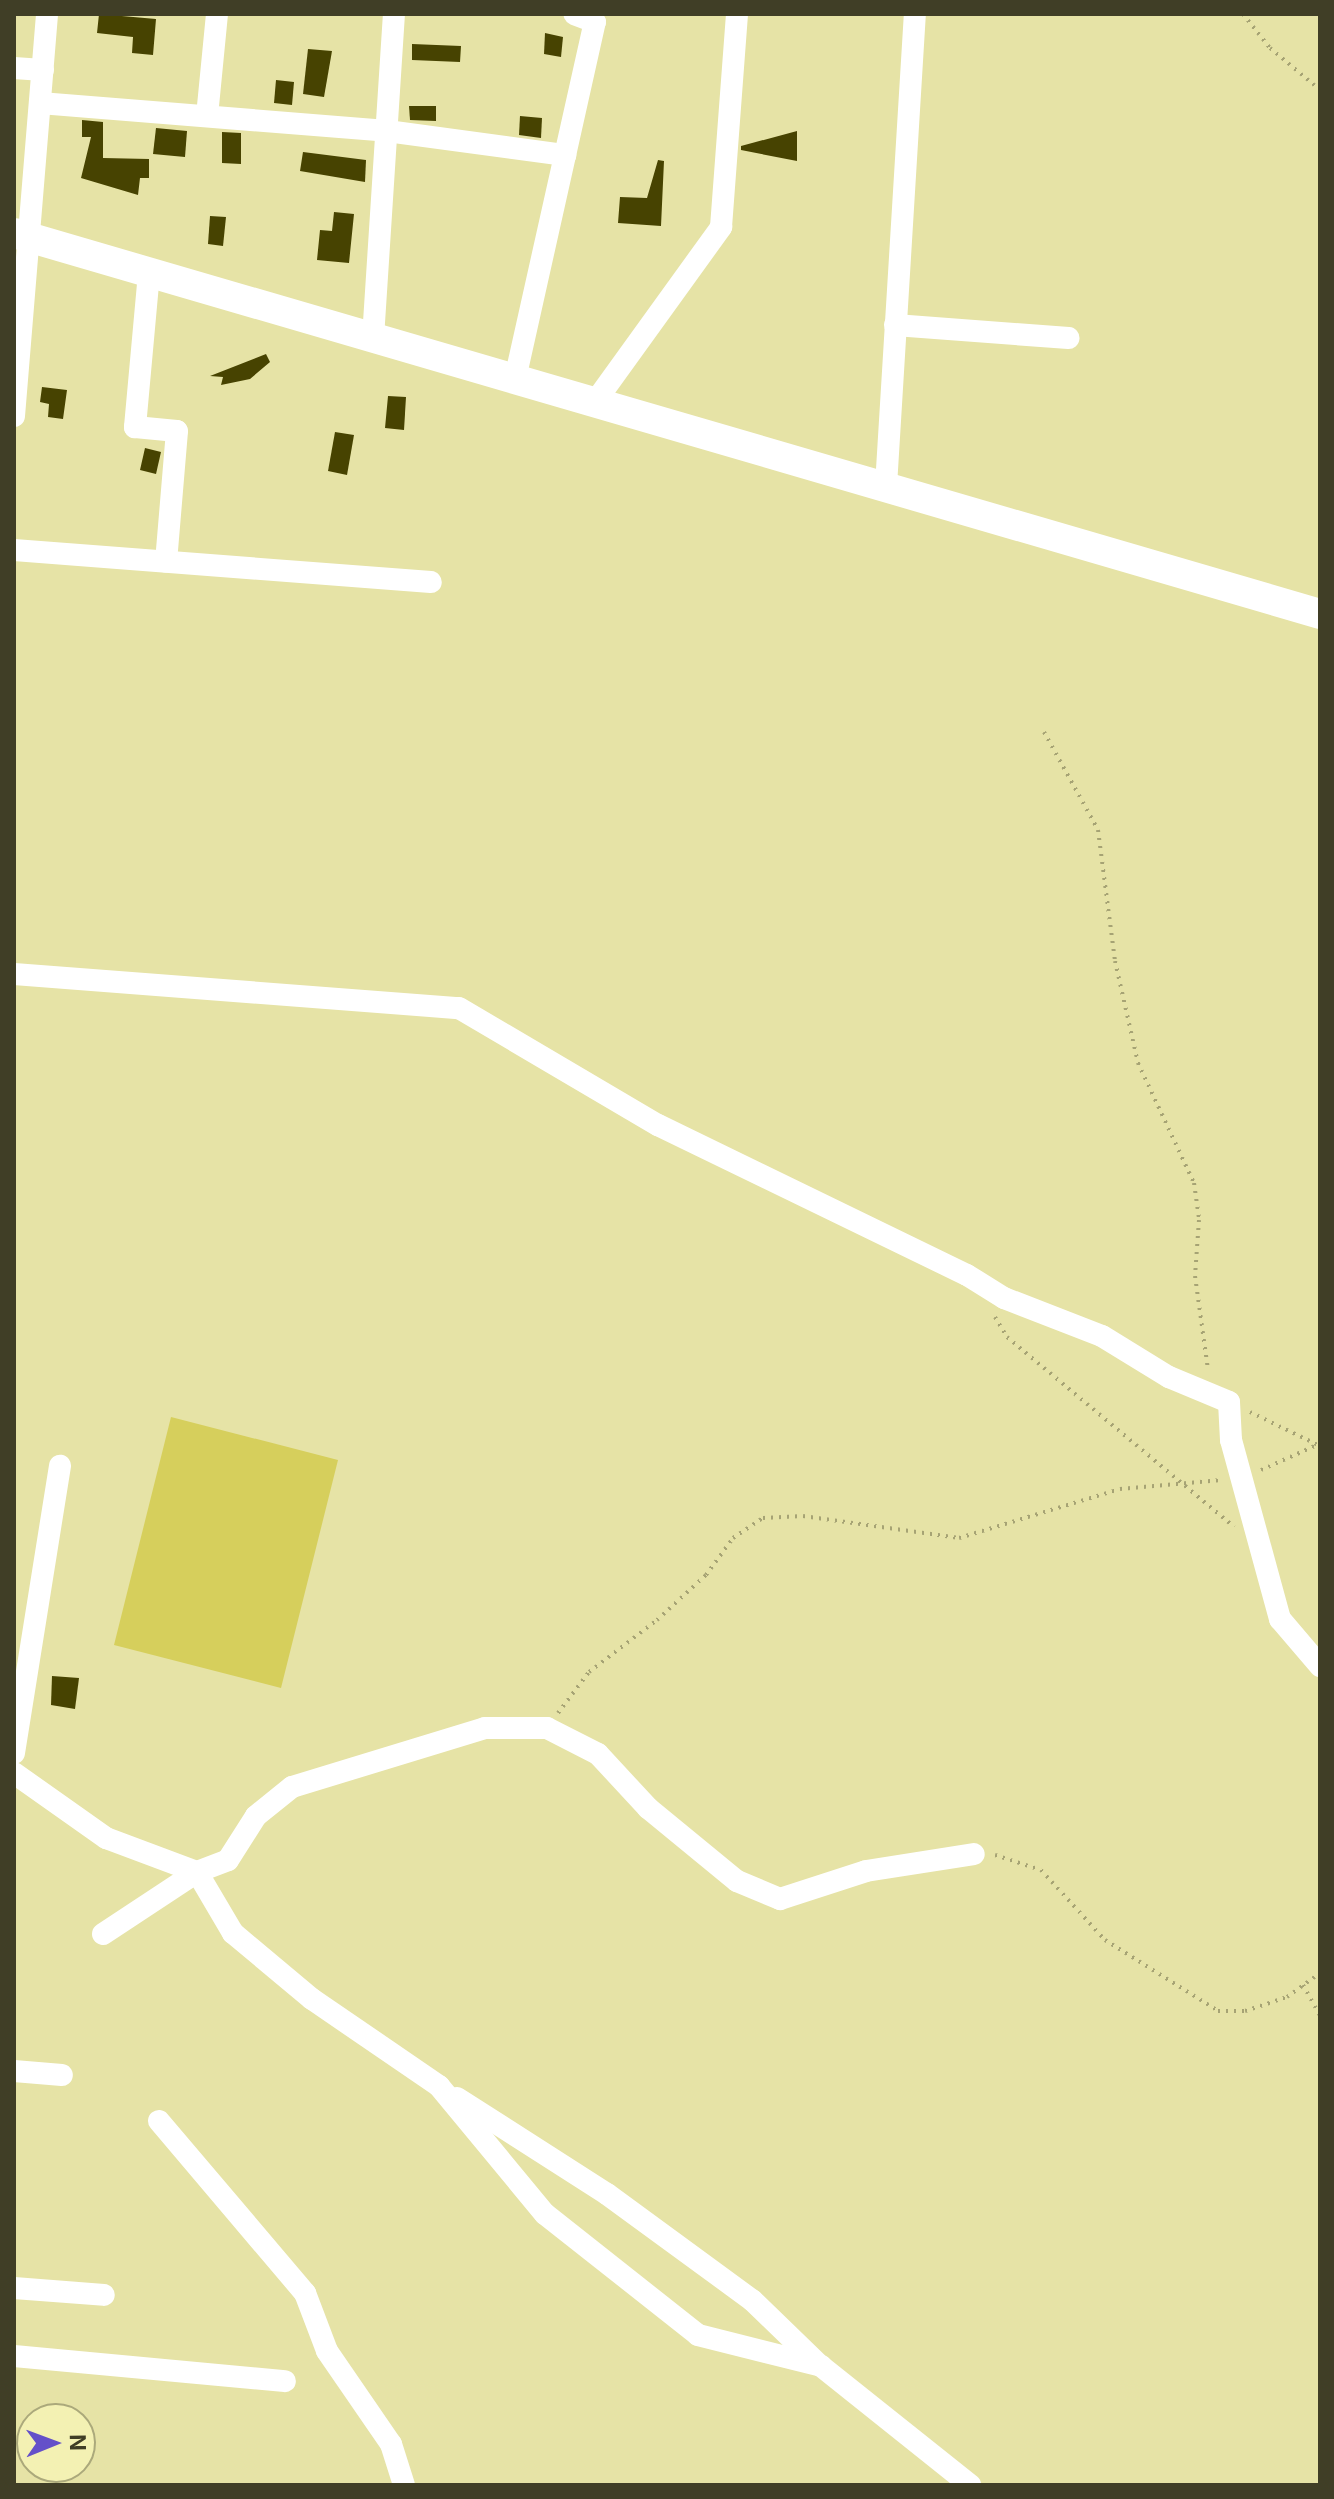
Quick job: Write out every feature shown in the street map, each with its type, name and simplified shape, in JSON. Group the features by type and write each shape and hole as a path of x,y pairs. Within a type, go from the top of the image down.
{"main road":[{"path":"22,236 1320,614"}],"street":[{"path":"14,416 22,236 40,103 47,14"},
{"path":"207,116 217,14"},
{"path":"373,338 394,14"},
{"path":"515,379 595,22 574,14"},
{"path":"595,402 721,227 737,14"},
{"path":"886,486 915,14"},
{"path":"14,68 43,70"},
{"path":"40,103 387,131 565,155"},
{"path":"149,273 135,427 177,431 166,562"},
{"path":"895,325 1069,338"},
{"path":"14,550 431,582"},
{"path":"14,974 459,1008 658,1125 954,1268 1004,1298 1102,1336 1169,1377 1229,1402 1231,1440 1257,1545 1280,1619 1320,1666"},
{"path":"14,1753 60,1466"},
{"path":"103,1934 197,1872 228,1860 256,1816 292,1787 485,1728 547,1728 598,1754 648,1808 737,1881 780,1899 866,1871 974,1854"},
{"path":"14,1773 106,1838 197,1872 233,1933 312,1999 439,2086 607,2194 728,2282 821,2366 970,2485"},
{"path":"14,2071 62,2075"},
{"path":"439,2086 545,2214 698,2335 821,2366"},
{"path":"159,2121 305,2293 327,2351 391,2444 404,2485"},
{"path":"14,2288 104,2295"},
{"path":"14,2356 285,2381"}],"path":[{"path":"1243,14 1270,48 1320,90"},
{"path":"1044,732 1098,830 1115,961 1138,1063 1194,1183 1200,1327 1209,1371 1229,1402 1318,1445"},
{"path":"991,1312 1007,1337 1257,1545"},
{"path":"547,1728 589,1672 657,1620 706,1575 749,1523 803,1516 959,1538 1120,1489 1179,1481 1242,1479 1318,1445"},
{"path":"974,1854 1010,1858 1041,1870 1105,1940 1218,2011 1245,2011 1303,1985 1320,1973"},
{"path":"1303,1985 1320,2016"}],"shaded area":[{"path":"171,1417 338,1460 281,1688 114,1645"}],"building":[{"path":"99,14 156,19 153,55 132,53 133,37 97,33"},
{"path":"545,33 563,37 561,57 544,54"},
{"path":"412,44 461,46 460,62 412,60"},
{"path":"308,49 332,51 324,97 303,94"},
{"path":"276,80 294,82 292,105 274,103"},
{"path":"409,106 436,106 436,121 410,120"},
{"path":"520,116 542,118 541,138 519,135"},
{"path":"82,120 103,122 103,158 149,159 149,178 140,178 138,195 81,178 91,137 82,137"},
{"path":"156,128 187,131 185,157 153,154"},
{"path":"797,131 797,161 741,150 741,146"},
{"path":"222,132 241,133 241,164 222,163"},
{"path":"303,152 366,160 365,182 300,171"},
{"path":"658,160 664,161 661,226 618,223 620,197 647,198"},
{"path":"334,212 354,214 349,263 317,260 320,230 332,231"},
{"path":"210,216 226,217 223,246 208,244"},
{"path":"266,354 270,362 250,379 221,385 223,377 210,376"},
{"path":"42,387 67,390 63,419 48,417 49,404 40,402"},
{"path":"388,396 406,397 404,430 385,428"},
{"path":"335,432 354,435 347,475 328,471"},
{"path":"145,448 161,452 156,474 140,470"},
{"path":"52,1676 79,1678 75,1709 51,1705"}]}
